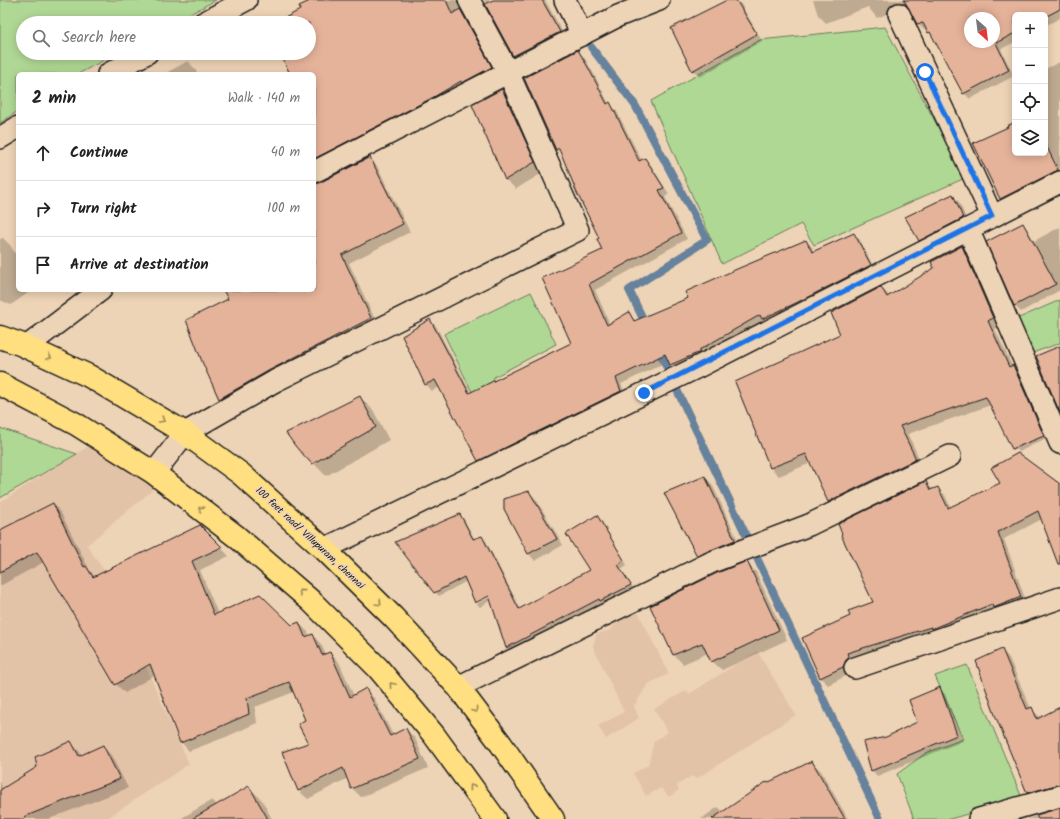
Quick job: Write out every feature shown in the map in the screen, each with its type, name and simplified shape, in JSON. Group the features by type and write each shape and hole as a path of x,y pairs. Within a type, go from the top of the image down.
{"highway":[{"name":"100 feet road/ Villupuram, chennai","path":"0,337 26,347 89,376 185,434 241,474 324,548 393,617 458,687 501,744 554,819"},
{"path":"0,384 76,424 154,474 237,537 311,601 378,668 434,735 495,819"}],"street":[{"path":"216,16 246,0"},
{"path":"154,474 185,434 275,381 578,230 508,72 469,0"},
{"path":"565,0 582,35"},
{"path":"316,171 618,16 649,2"},
{"path":"899,14 992,216"},
{"path":"112,72 134,60"},
{"path":"0,138 16,128"},
{"path":"324,548 700,366 1060,182"},
{"path":"968,229 1060,443"},
{"path":"26,347 98,292"},
{"path":"458,687 712,562 809,525 950,456"},
{"path":"855,668 1060,598"},
{"path":"978,819 1060,796"}],"shaded area":[{"path":"92,444 155,488 87,545 105,572 133,643 146,667 189,764 106,819 0,819 0,502"},
{"path":"637,610 669,674 648,684 634,706 639,718 606,739 598,726 624,712 593,647 596,634 611,630 616,621"},
{"path":"757,651 796,715 696,779 692,776 677,785 679,790 669,797 661,788 646,796 633,773 648,765 654,741 668,732 654,709 687,690 689,694"}],"green space":[{"path":"0,0 216,0 186,16 16,16 16,60 104,60 82,72 16,72 16,112 0,123"},
{"path":"885,27 965,178 814,245 801,224 722,264 651,101 760,40"},
{"path":"531,292 556,344 494,377 490,391 475,398 444,334"},
{"path":"1060,300 1060,343 1027,355 1012,321"},
{"path":"0,428 77,454 0,498"},
{"path":"967,665 1022,798 950,819 914,819 897,774 926,753 963,739 935,676"}],"building":[{"path":"312,0 446,0 452,14 460,9 492,67 462,83 461,81 432,98 316,158 316,72 289,72 283,60 316,60 316,16 288,16 300,10 299,6"},
{"path":"493,0 542,0 560,32 513,56 485,4"},
{"path":"727,0 736,0 757,34 692,71 671,28"},
{"path":"904,0 1060,0 1060,9 1048,15 1048,12 1012,12 1012,35 1000,41 1000,12 964,12 964,48 998,48 1009,70 963,94 930,32 928,33 923,23 917,24"},
{"path":"578,50 607,104 610,102 639,161 645,158 664,188 659,190 681,233 589,284 607,325 629,312 634,321 688,298 685,292 806,240 812,252 854,233 871,265 762,319 760,315 699,350 700,352 670,365 665,354 616,378 621,391 478,461 435,380 425,385 402,336 430,319 469,393 571,343 542,278 602,250 597,239 599,238 577,193 559,148 556,150 524,78"},
{"path":"502,89 535,162 505,180 472,105"},
{"path":"1012,124 1012,156 1048,156 1048,149 1058,170 1000,199 973,143 1008,127 1007,126"},
{"path":"370,157 403,224 342,255 371,318 270,370 219,399 203,364 186,320 228,299 224,292 316,292 316,184"},
{"path":"953,194 963,218 919,241 905,217"},
{"path":"1023,223 1056,284 1014,306 986,242"},
{"path":"962,246 993,318 988,321 1009,367 1013,365 1044,436 1012,449 986,397 900,426 916,459 828,502 806,454 770,468 735,382 840,334 831,313 881,287 887,297 934,268 931,262"},
{"path":"1060,346 1060,413 1036,356"},
{"path":"360,396 376,427 312,464 296,447 286,433"},
{"path":"1018,453 1060,484 1060,564 1058,564 1038,511 998,532 1021,597 993,608 992,604 931,629 931,627 847,653 849,658 846,660 843,667 820,678 802,638 850,616 848,611 873,602 841,535 842,534 838,524 926,481 930,490 938,487 948,508 1000,483 991,468"},
{"path":"705,476 735,540 697,556 664,493"},
{"path":"529,491 557,539 528,554 504,509 504,499"},
{"path":"53,503 84,567 86,566 93,577 200,525 222,547 192,561 214,615 260,594 292,625 299,622 305,637 313,634 322,655 330,652 350,697 366,688 390,736 406,728 420,759 351,789 343,768 298,791 282,752 308,743 298,724 305,720 289,682 247,698 249,714 180,743 150,664 115,685 37,552 0,572 0,530"},
{"path":"460,514 473,539 482,536 519,609 589,570 566,534 597,515 624,560 618,565 631,585 600,601 599,599 506,648 489,596 475,603 464,577 434,593 395,542"},
{"path":"747,561 779,630 711,662 702,643 673,655 650,606 717,573"},
{"path":"1002,649 1027,709 1032,707 1037,719 1060,707 1060,784 1027,793 995,715 976,661"},
{"path":"940,687 957,735 871,771 863,742 886,737 917,722 909,700"},
{"path":"71,741 79,756 103,745 120,779 26,816 24,819 0,819 0,790 37,767 35,757"},
{"path":"812,761 845,819 712,819 766,782 767,783"},
{"path":"249,786 268,819 192,819"},
{"path":"1060,808 1060,819 1038,819 1036,815"}],"waterway":[{"path":"591,47 635,105 707,240 629,290 647,327"},
{"path":"657,347 666,366"},
{"path":"676,388 746,535"},
{"path":"756,556 880,819"}],"route":[{"path":"644,393 700,366 992,216 925,72"}]}
